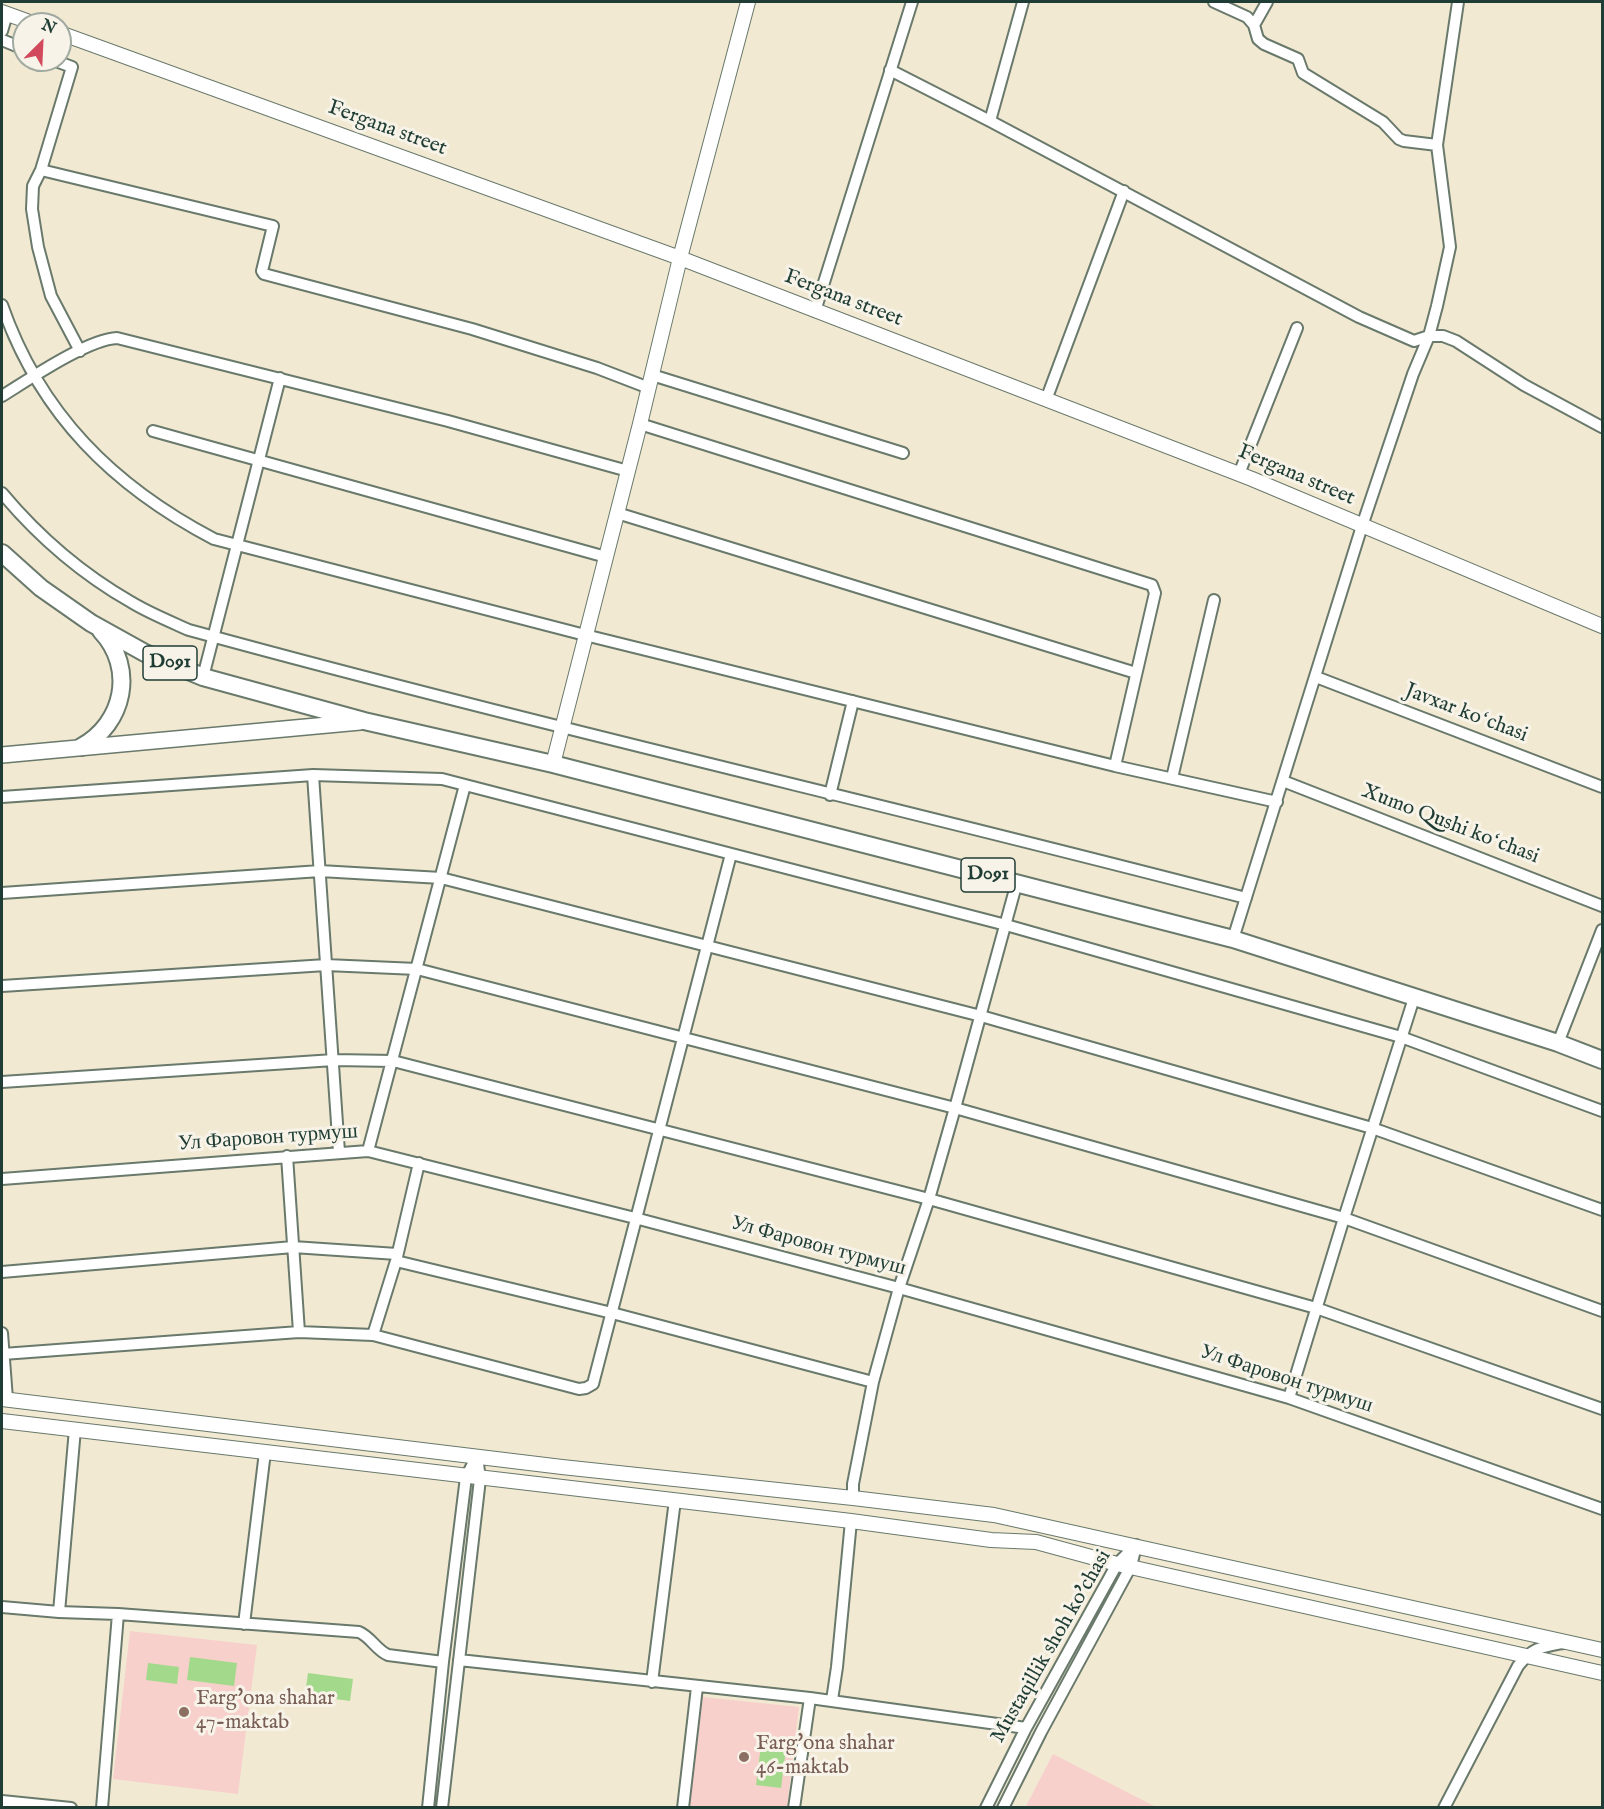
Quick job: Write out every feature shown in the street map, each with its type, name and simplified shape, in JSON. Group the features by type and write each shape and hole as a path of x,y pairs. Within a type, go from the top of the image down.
{"main road":[{"name":"D091","path":"2,553 41,588 91,623 145,653 203,677 364,721 553,764 1233,939 1558,1043 1602,1060"},
{"path":"81,747 100,735 106,728 115,712 121,688 116,653 106,637 91,623"},
{"path":"2,755 364,721"}],"street":[{"path":"553,764 680,258 748,2"},
{"path":"815,311 912,2"},
{"path":"990,120 1023,2"},
{"path":"1214,2 1247,17 1254,25 1258,39 1264,44 1298,59 1303,74 1383,122 1399,139 1437,145"},
{"path":"1254,25 1266,2"},
{"path":"1233,939 1362,526 1413,374 1429,336 1450,247 1437,145 1449,76 1458,2"},
{"path":"2,31 4,13"},
{"name":"Fergana street","path":"72,37 680,258 1239,474 1602,626"},
{"path":"890,70 990,120 1359,317 1414,341 1429,336 1443,336 1456,341 1524,385 1602,427"},
{"path":"70,72 41,170 33,186 32,209 38,247 51,296 80,351"},
{"path":"41,170 273,226 262,272 264,274 472,328 597,368 903,453"},
{"path":"1046,400 1124,191"},
{"path":"2,305 34,376 64,420 100,460 129,486 186,524 214,539 1115,766 1277,802"},
{"path":"1239,474 1297,328"},
{"path":"2,396 80,351 108,338 117,338 448,421 628,471"},
{"path":"203,677 280,378"},
{"path":"640,424 1152,585 1155,593 1115,766"},
{"path":"153,432 606,557"},
{"path":"2,493 37,531 107,588 133,604 189,630 561,728 1095,858 1246,898"},
{"path":"617,513 1136,674"},
{"path":"1172,778 1215,600"},
{"name":"Javxar koʻchasi","path":"1316,677 1602,787"},
{"path":"830,795 853,701"},
{"path":"313,775 339,1152"},
{"path":"2,797 313,775 442,779 1006,925 1401,1038 1602,1111"},
{"name":"Xumo Qushi koʻchasi","path":"1283,781 1602,906"},
{"path":"368,1151 465,785"},
{"path":"3,1354 299,1332 373,1335 579,1389 593,1384 634,1218 660,1129 731,854"},
{"path":"2,893 320,871 441,878 981,1016 1372,1128 1602,1210"},
{"path":"853,1498 853,1484 873,1382 899,1288 955,1108 1017,882"},
{"path":"1558,1043 1602,930"},
{"path":"2,986 326,965 417,969 955,1108 1344,1218 1602,1311"},
{"path":"1289,1398 1414,998"},
{"path":"2,1082 334,1060 393,1060 928,1199 1316,1308 1602,1409"},
{"name":"Ул Фаровон турмуш","path":"2,1179 368,1151 899,1288 1289,1398 1602,1509"},
{"path":"287,1156 299,1332"},
{"path":"373,1335 397,1257 419,1163"},
{"path":"2,1272 293,1247 397,1257 873,1382"},
{"path":"2,1333 4,1399 619,1474 994,1515 1602,1650"},
{"path":"2,1421 851,1521 991,1540 1036,1542 1124,1565 1602,1673"},
{"path":"59,1612 75,1430"},
{"path":"244,1624 265,1452"},
{"path":"449,1475 454,1468 455,1460 451,1453"},
{"path":"428,1808 464,1495 473,1478 477,1456"},
{"path":"449,1475 464,1495"},
{"path":"442,1808 478,1496 473,1478"},
{"path":"478,1496 497,1481"},
{"path":"652,1682 675,1500"},
{"path":"832,1700 851,1521"},
{"path":"1081,1555 1088,1554 1095,1548 1095,1537"},
{"name":"Mustaqillik shoh ko'chasi","path":"986,1808 1026,1728 1136,1545"},
{"name":"Mustaqillik shoh ko'chasi","path":"1003,1808 1124,1565"},
{"path":"2,1607 359,1632 366,1635 380,1652 388,1655 443,1662"},
{"path":"102,1808 118,1614"},
{"path":"1444,1808 1518,1666 1526,1656 1538,1648 1566,1643"},
{"path":"459,1660 832,1700 1026,1728"},
{"path":"683,1808 697,1687"},
{"path":"794,1808 810,1698"},
{"path":"2,1801 71,1808"}],"shaded area":[{"name":"Farg'ona shahar 47-maktab","path":"130,1631 257,1645 238,1794 113,1779"},
{"name":"Farg'ona shahar 46-maktab","path":"703,1697 799,1707 787,1807 688,1808"},
{"path":"1053,1754 1156,1807 1025,1808"}],"green space":[{"path":"190,1657 237,1663 234,1686 187,1680"},
{"path":"148,1663 179,1667 177,1684 146,1680"},
{"path":"308,1673 353,1679 350,1701 305,1695"},
{"path":"762,1737 787,1741 781,1788 756,1785"}],"place":[{"name":"Farg'ona shahar 47-maktab","path":"184,1712"},
{"name":"Farg'ona shahar 46-maktab","path":"744,1757"}]}
